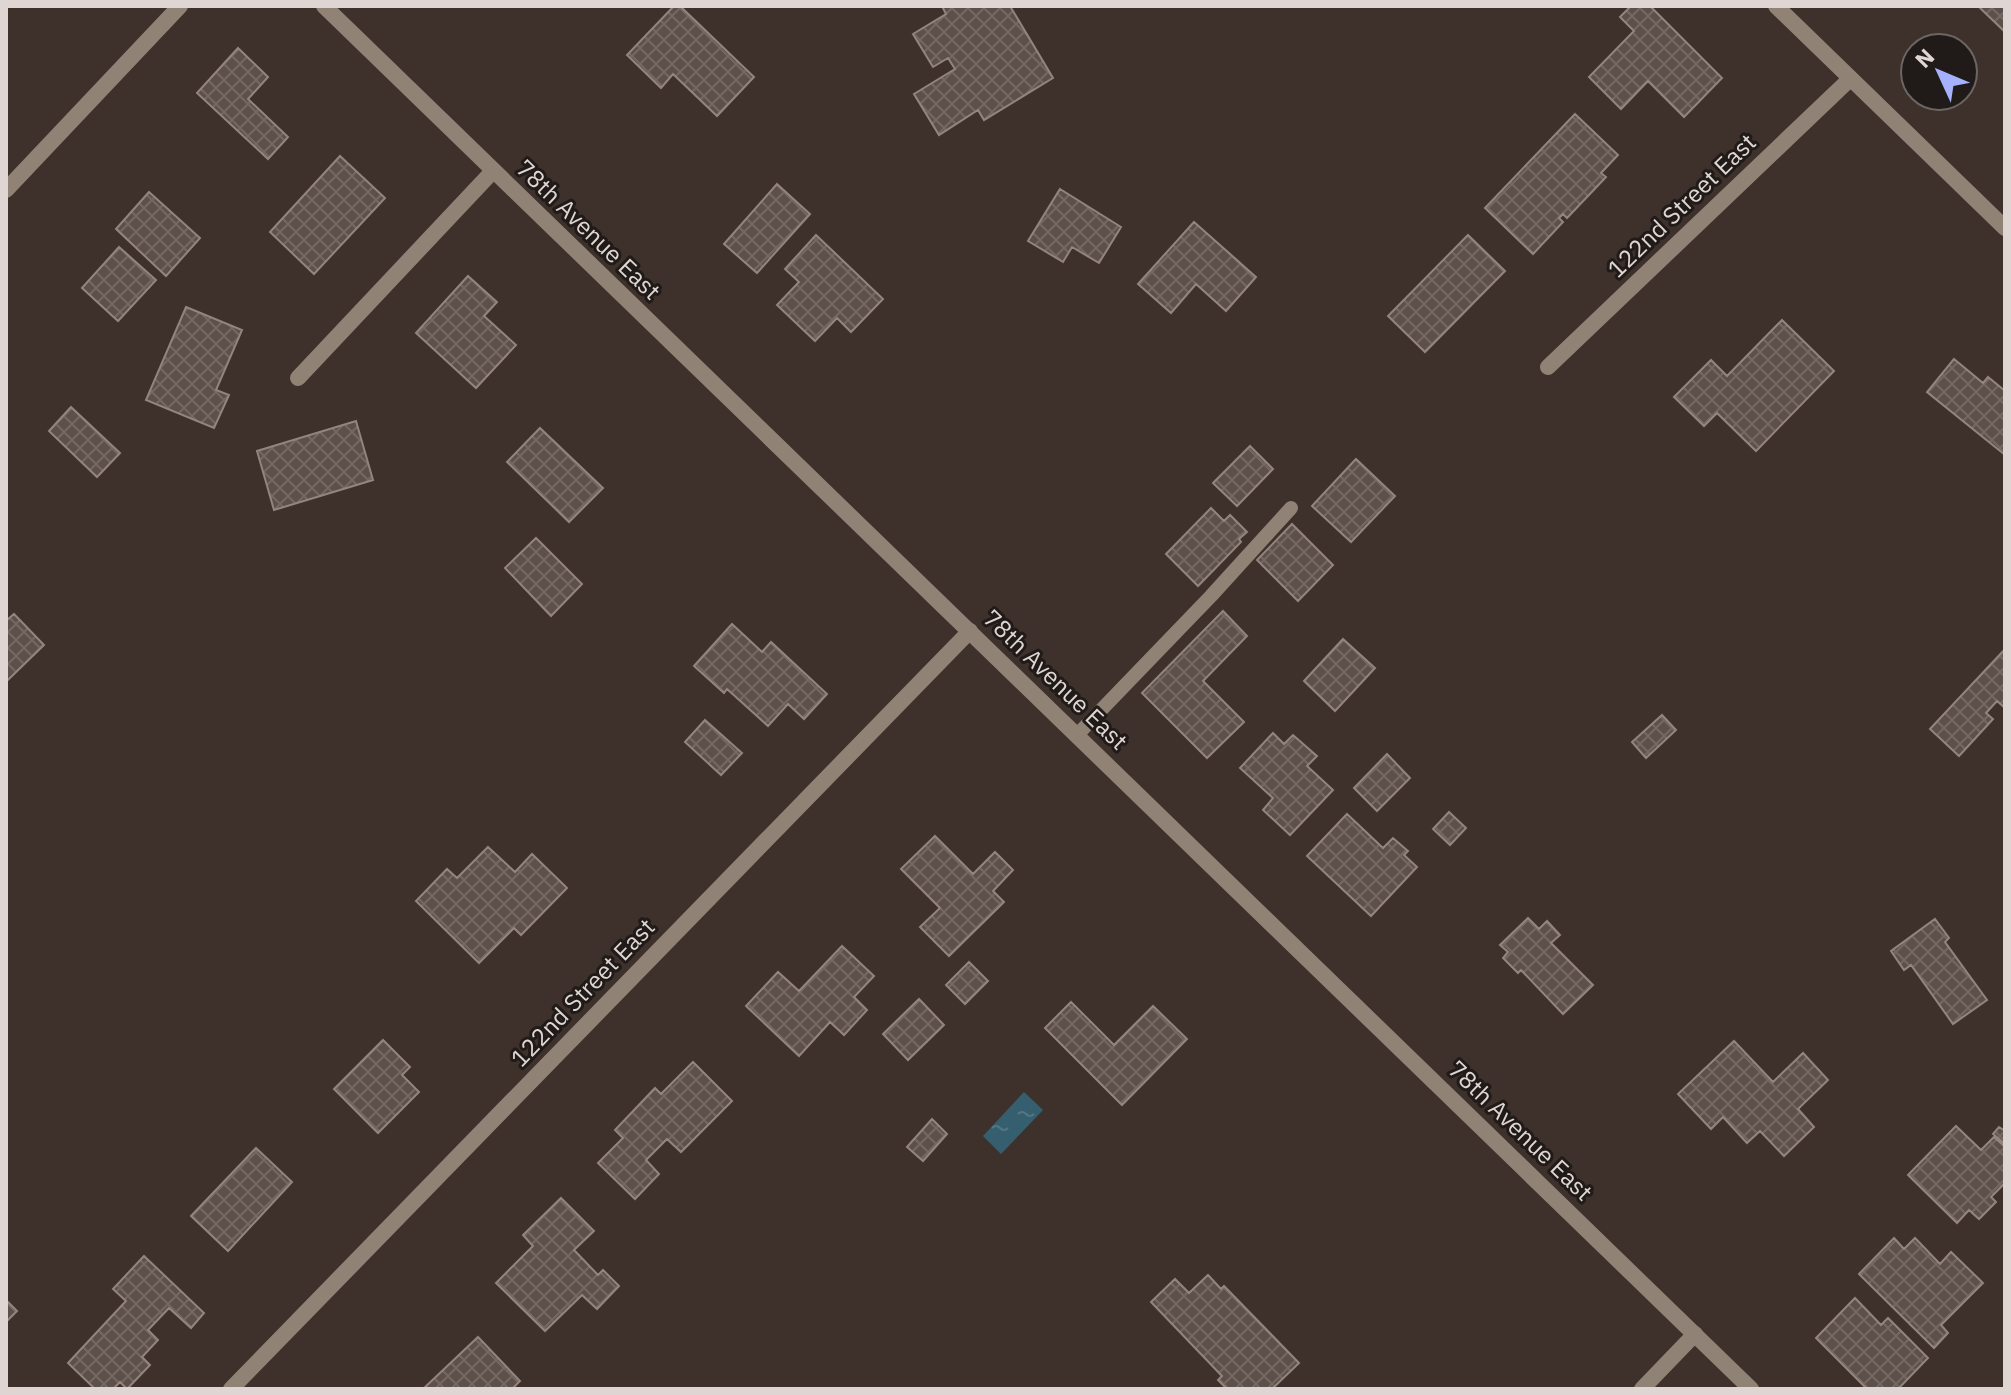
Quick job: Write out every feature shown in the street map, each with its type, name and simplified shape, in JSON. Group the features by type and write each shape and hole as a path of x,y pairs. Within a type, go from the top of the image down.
{"street":[{"path":"6,190 180,6"},
{"name":"78th Avenue East","path":"324,6 1751,1389"},
{"path":"1776,6 2005,228"},
{"name":"122nd Street East","path":"1548,367 1850,79"},
{"path":"298,378 493,171"},
{"name":"122nd Street East","path":"231,1389 970,631"},
{"path":"1642,1389 1695,1334"}],"lane":[{"path":"1077,735 1170,640 1291,508"}],"water":[{"path":"1024,1092 1043,1110 1001,1154 983,1136"}],"building":[{"path":"674,6 680,6 754,77 717,116 673,74 661,88 627,55"},
{"path":"942,6 1010,6 1053,78 984,120 978,110 939,135 914,94 955,69 948,58 933,67 913,34 946,14"},
{"path":"1631,6 1650,6 1722,78 1684,117 1648,81 1621,109 1589,77 1634,31 1620,17"},
{"path":"1978,6 2005,6 2005,30 2004,31"},
{"path":"238,48 268,77 248,99 288,137 268,159 197,93"},
{"path":"1575,114 1618,155 1601,173 1606,177 1567,218 1563,214 1559,218 1563,222 1533,254 1485,208"},
{"path":"340,156 385,198 314,274 270,232"},
{"path":"777,184 810,214 757,273 724,244"},
{"path":"1060,189 1121,227 1099,263 1072,247 1063,262 1028,241"},
{"path":"149,192 200,238 166,276 116,229"},
{"path":"1194,222 1256,277 1226,311 1196,284 1171,313 1138,284"},
{"path":"816,235 883,299 851,332 837,318 815,341 777,305 799,282 785,269"},
{"path":"1468,235 1505,271 1425,352 1388,316"},
{"path":"119,247 156,280 118,321 82,288"},
{"path":"468,276 497,302 484,316 516,345 476,388 416,333"},
{"path":"186,307 242,330 216,390 229,395 214,428 146,400"},
{"path":"1782,320 1834,371 1756,451 1717,413 1704,426 1674,397 1711,360 1727,376"},
{"path":"1954,359 1983,383 1988,377 2005,391 2005,455 1927,392"},
{"path":"71,407 120,453 97,477 49,431"},
{"path":"356,421 373,480 274,510 257,451"},
{"path":"540,428 603,488 569,522 507,462"},
{"path":"1250,446 1273,469 1237,506 1213,483"},
{"path":"1356,459 1395,496 1351,542 1312,506"},
{"path":"1211,508 1224,521 1230,515 1247,532 1198,586 1166,554"},
{"path":"1292,524 1333,565 1298,601 1257,560"},
{"path":"536,538 582,584 551,616 505,568"},
{"path":"1223,611 1247,636 1203,681 1244,722 1207,758 1142,693"},
{"path":"14,614 44,645 6,682 6,621"},
{"path":"732,624 762,652 771,642 827,694 804,719 788,704 768,726 727,689 724,693 694,666"},
{"path":"1343,639 1375,668 1335,711 1304,681"},
{"path":"2005,649 2005,708 1997,701 1986,713 1993,719 1959,756 1930,729"},
{"path":"1662,715 1676,730 1646,758 1632,742"},
{"path":"705,720 742,753 721,775 685,742"},
{"path":"1273,733 1284,744 1293,735 1317,756 1307,766 1333,790 1290,835 1263,810 1273,798 1240,768"},
{"path":"1387,754 1410,778 1377,811 1354,788"},
{"path":"1449,812 1466,828 1450,845 1433,829"},
{"path":"1347,814 1383,848 1393,838 1408,851 1404,855 1417,867 1371,916 1307,856"},
{"path":"935,836 973,874 995,852 1013,870 993,891 1004,902 949,956 920,927 940,908 901,869"},
{"path":"488,847 515,872 532,854 567,888 521,935 514,928 479,963 416,901 447,869 457,878"},
{"path":"1528,918 1539,929 1547,921 1560,935 1551,943 1593,985 1563,1014 1521,970 1518,973 1503,958 1508,952 1500,945"},
{"path":"1935,919 1949,938 1945,942 1987,1000 1953,1024 1911,965 1904,970 1891,951"},
{"path":"842,946 874,976 854,997 867,1010 844,1035 830,1022 799,1056 746,1006 778,972 799,991"},
{"path":"969,962 988,981 965,1004 946,985"},
{"path":"919,999 944,1025 908,1060 883,1034"},
{"path":"1071,1002 1114,1045 1153,1006 1187,1039 1122,1105 1045,1028"},
{"path":"383,1040 410,1067 402,1075 419,1092 378,1133 334,1089"},
{"path":"1734,1041 1773,1082 1803,1053 1828,1080 1798,1109 1814,1127 1784,1156 1760,1131 1747,1143 1723,1117 1711,1129 1678,1094"},
{"path":"693,1062 732,1101 681,1152 667,1139 646,1160 659,1174 635,1199 598,1163 623,1138 615,1130 655,1088 661,1094"},
{"path":"932,1119 947,1134 923,1161 907,1147"},
{"path":"1956,1126 1981,1150 1994,1137 2005,1147 2005,1183 1991,1197 1996,1202 1979,1219 1969,1210 1957,1223 1908,1175"},
{"path":"1999,1127 2005,1131 2005,1144 1993,1134"},
{"path":"256,1148 292,1182 228,1251 191,1216"},
{"path":"561,1198 594,1231 574,1250 598,1275 603,1270 619,1286 597,1309 582,1295 545,1331 496,1283 533,1246 523,1235"},
{"path":"1894,1238 1904,1249 1915,1238 1940,1264 1951,1252 1983,1283 1941,1325 1948,1333 1934,1348 1859,1274"},
{"path":"144,1256 204,1313 191,1328 169,1308 148,1330 158,1340 142,1357 150,1365 127,1389 120,1382 113,1389 95,1389 68,1363 126,1301 113,1289"},
{"path":"1208,1275 1221,1289 1224,1286 1299,1363 1272,1389 1227,1389 1218,1380 1222,1376 1151,1302 1175,1279 1189,1293"},
{"path":"1855,1298 1881,1325 1888,1318 1928,1358 1898,1389 1867,1389 1816,1338"},
{"path":"6,1300 17,1311 6,1322"},
{"path":"478,1337 520,1381 512,1389 423,1389"}]}
